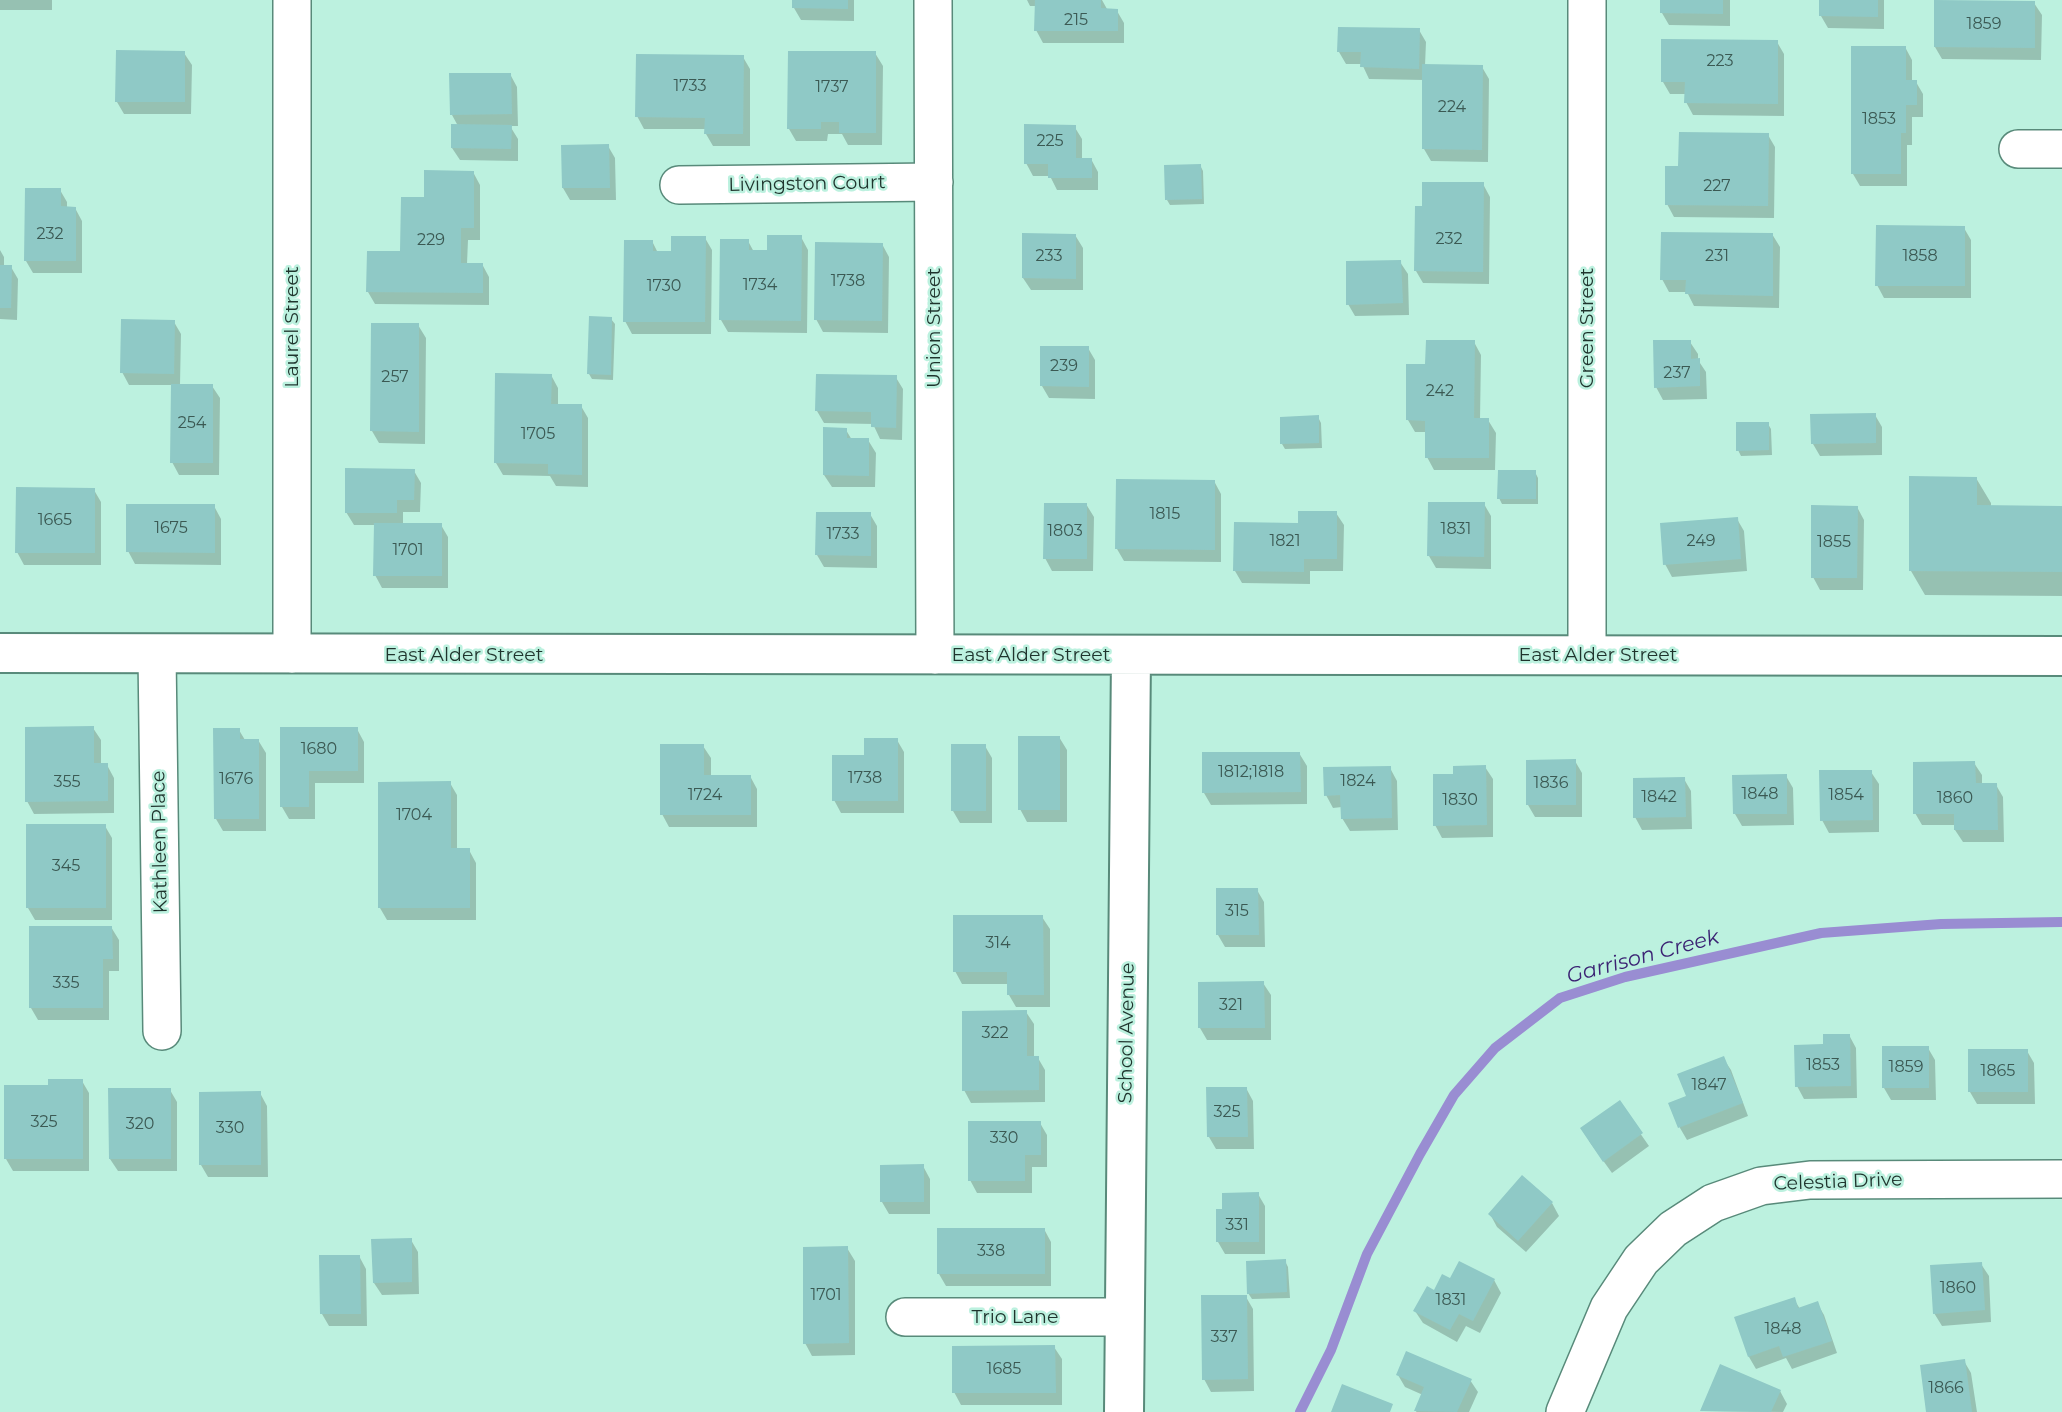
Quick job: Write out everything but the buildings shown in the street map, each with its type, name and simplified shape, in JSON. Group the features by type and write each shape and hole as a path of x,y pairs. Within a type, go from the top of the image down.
{"main road":[{"name":"East Alder Street","path":"0,653 2062,656"},
{"name":"School Avenue","path":"1124,1412 1131,655"}],"street":[{"name":"Laurel Street","path":"292,0 292,654"},
{"name":"Union Street","path":"933,0 935,655"},
{"name":"Green Street","path":"1587,0 1587,655"},
{"path":"2018,149 2062,149"},
{"name":"Livingston Court","path":"679,185 934,182"},
{"name":"Kathleen Place","path":"157,654 162,1031"},
{"name":"Celestia Drive","path":"1565,1412 1609,1308 1641,1260 1673,1229 1713,1203 1761,1186 1810,1180 2062,1179"},
{"name":"Trio Lane","path":"905,1317 1124,1317"}],"waterway":[{"name":"Garrison Creek","path":"1300,1412 1331,1350 1367,1254 1454,1095 1495,1048 1560,998 1625,977 1821,933 1941,924 2062,922"}]}
